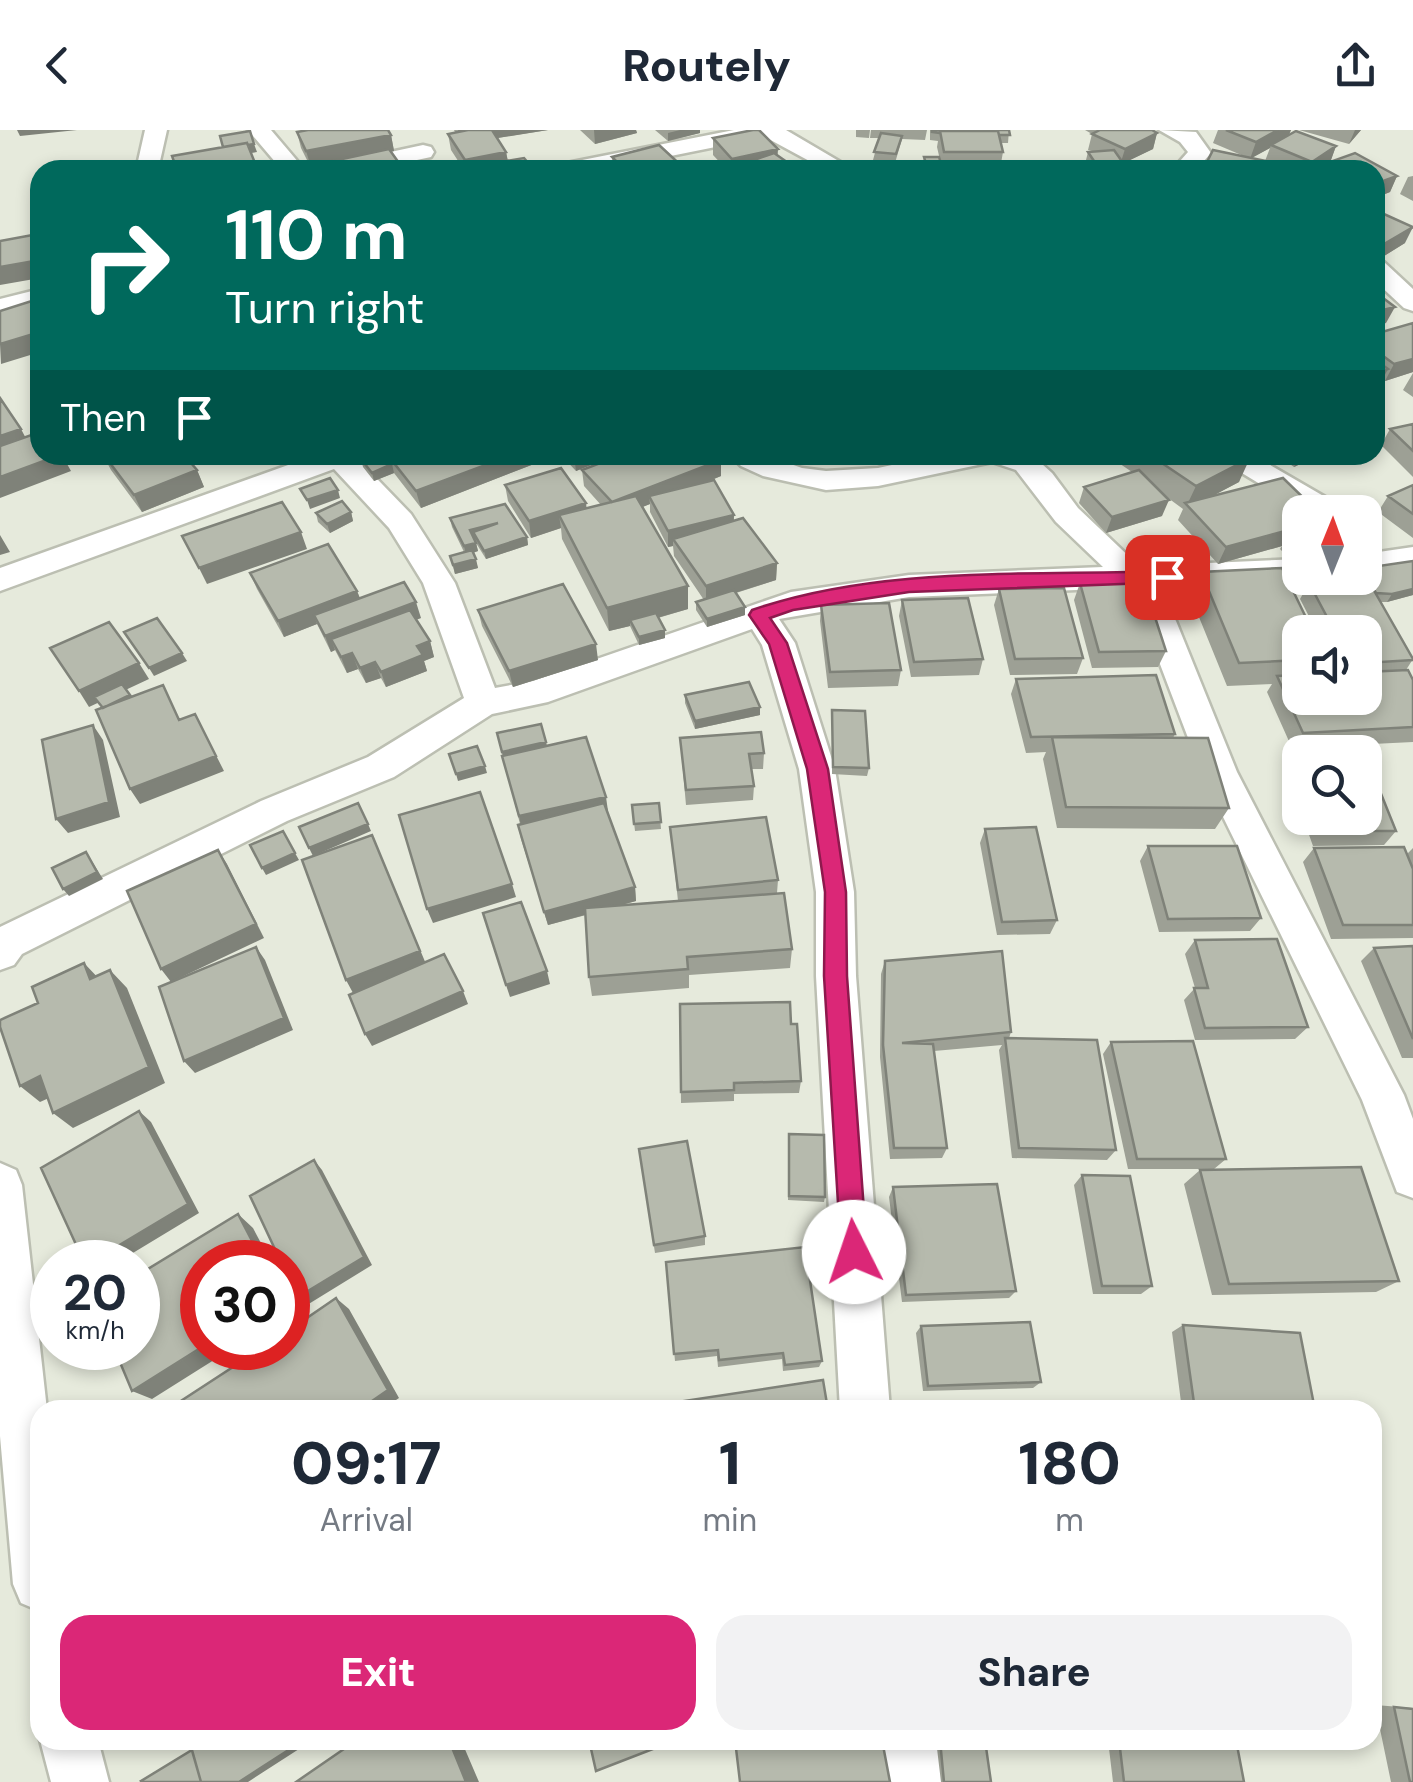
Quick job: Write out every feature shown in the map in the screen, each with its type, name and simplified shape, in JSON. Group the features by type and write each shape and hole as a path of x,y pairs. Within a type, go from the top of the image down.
{"street":[{"path":"149,160 156,130"},
{"path":"259,130 285,160"},
{"path":"618,160 768,130 824,160"},
{"path":"1188,132 1200,153 1193,160"},
{"path":"384,160 426,151"},
{"path":"1385,268 1413,258"},
{"path":"1385,276 1413,303"},
{"path":"0,308 30,300"},
{"path":"0,580 313,465"},
{"path":"347,465 400,521 439,582 483,704"},
{"path":"766,465 794,478 843,483 899,476 927,465"},
{"path":"1028,465 1066,515 1134,579 1160,621 1219,772 1382,1095 1413,1177"},
{"path":"1249,465 1299,495"},
{"path":"1382,544 1409,559"},
{"path":"1382,563 1409,559"},
{"path":"0,954 8,942 256,819 381,767 483,704 536,693 791,604 909,586 1282,571"},
{"path":"758,615 778,643 818,769 836,892 836,976 864,1400"},
{"path":"0,1185 17,1536 30,1563"},
{"path":"72,1750 80,1782"},
{"path":"912,1750 917,1782"}],"building":[{"path":"388,130 391,135 306,151 297,132"},
{"path":"492,130 506,152 465,160 448,134"},
{"path":"759,130 778,149 732,159 713,138"},
{"path":"932,130 1009,130 1010,135 999,135 998,131"},
{"path":"1100,130 1157,133 1125,149 1092,134"},
{"path":"1226,130 1278,130 1256,142"},
{"path":"250,131 254,144 223,147 220,136"},
{"path":"940,131 998,131 1003,152 944,152"},
{"path":"1296,131 1336,146 1315,160 1307,160 1271,145"},
{"path":"881,133 902,136 896,154 874,152"},
{"path":"247,143 254,160 173,160 172,156"},
{"path":"659,145 675,160 615,160 612,157"},
{"path":"389,149 397,160 337,160"},
{"path":"1114,150 1121,160 1093,160 1088,152"},
{"path":"1213,150 1261,160 1208,160"},
{"path":"774,153 784,160 754,160"},
{"path":"1355,153 1368,160 1335,160"},
{"path":"1385,169 1397,176 1385,180"},
{"path":"1385,214 1413,227 1385,243"},
{"path":"30,235 30,262 0,267 0,241"},
{"path":"30,302 30,335 0,344 0,311"},
{"path":"1413,323 1413,359 1394,364 1385,357 1385,331"},
{"path":"0,398 21,429 0,436"},
{"path":"1413,424 1413,451 1390,429"},
{"path":"30,436 33,465 0,477 0,446"},
{"path":"112,465 193,465 197,470 134,495"},
{"path":"366,465 390,465 372,473"},
{"path":"396,465 485,465 416,491"},
{"path":"595,465 708,465 612,502 582,470"},
{"path":"1165,465 1236,465 1196,486"},
{"path":"561,468 586,503 529,521 505,485"},
{"path":"1139,470 1169,500 1112,517 1084,487"},
{"path":"330,478 338,490 307,500 300,489"},
{"path":"1283,478 1300,495 1282,495 1282,532 1226,547 1185,503"},
{"path":"714,480 734,515 668,531 649,496"},
{"path":"1413,485 1413,514 1388,496"},
{"path":"636,496 688,586 607,608 559,515"},
{"path":"342,501 351,512 327,524 316,513"},
{"path":"282,502 301,532 199,568 182,536"},
{"path":"505,504 527,537 484,551 473,532 498,523 470,530 476,543 464,546 450,518"},
{"path":"743,518 777,563 706,586 673,539"},
{"path":"328,544 357,591 278,621 250,573"},
{"path":"472,550 476,559 453,565 450,556"},
{"path":"1413,561 1413,589 1382,593 1382,566"},
{"path":"1282,568 1282,595 1295,595 1305,615 1282,615 1282,661 1239,663 1201,572"},
{"path":"404,582 416,602 325,636 314,615"},
{"path":"1080,583 1144,583 1166,651 1099,652"},
{"path":"563,584 596,644 509,671 478,610"},
{"path":"1064,588 1083,658 1015,659 999,589"},
{"path":"734,590 745,607 707,619 696,602"},
{"path":"1315,595 1376,595 1413,660 1382,662 1382,615 1326,615"},
{"path":"968,598 983,659 914,662 902,600"},
{"path":"889,603 901,670 830,672 821,605"},
{"path":"410,610 430,641 417,646 423,655 381,672 375,662 360,668 352,653 341,657 331,639"},
{"path":"656,613 665,630 639,637 630,620"},
{"path":"157,618 182,653 149,668 124,632"},
{"path":"109,622 139,663 79,691 50,648"},
{"path":"1408,670 1413,680 1413,727 1303,733 1295,715 1382,715 1382,671"},
{"path":"1156,675 1175,734 1031,737 1016,679"},
{"path":"749,682 760,707 695,721 685,695"},
{"path":"122,684 130,695 103,708 94,697"},
{"path":"163,685 179,720 195,714 216,756 130,789 96,710"},
{"path":"832,710 865,711 869,768 833,767"},
{"path":"541,724 546,742 502,752 497,733"},
{"path":"93,725 109,802 56,819 42,740"},
{"path":"761,732 764,753 749,754 754,786 686,790 680,738"},
{"path":"586,737 606,797 519,816 502,756"},
{"path":"1052,737 1208,738 1229,808 1066,807"},
{"path":"477,746 485,766 456,774 449,754"},
{"path":"480,792 512,884 427,909 399,815"},
{"path":"1382,796 1396,831 1382,831"},
{"path":"358,803 368,824 309,848 299,827"},
{"path":"604,803 635,887 544,912 518,825"},
{"path":"659,803 661,822 634,824 632,805"},
{"path":"766,817 778,880 678,890 670,827"},
{"path":"1036,827 1057,920 1002,922 985,829"},
{"path":"283,831 295,853 262,868 250,845"},
{"path":"372,835 420,951 346,980 302,860"},
{"path":"1148,846 1237,846 1261,918 1168,919"},
{"path":"1404,847 1413,869 1413,925 1343,925 1314,848"},
{"path":"218,850 256,924 161,969 127,891"},
{"path":"86,852 97,872 63,889 52,868"},
{"path":"784,893 792,949 687,957 688,969 589,977 585,908"},
{"path":"521,902 547,971 506,985 483,913"},
{"path":"1277,939 1308,1027 1205,1028 1194,988 1208,988 1195,940"},
{"path":"1413,946 1413,1039 1374,948"},
{"path":"256,947 284,1018 184,1061 159,987"},
{"path":"1002,951 1011,1032 902,1043 933,1044 947,1148 894,1148 883,1045 885,961"},
{"path":"444,954 463,991 365,1034 349,995"},
{"path":"84,963 90,979 110,970 149,1067 53,1113 40,1076 20,1086 0,1020 38,1003 32,987"},
{"path":"790,1002 791,1024 797,1024 801,1081 734,1083 734,1090 681,1092 680,1004"},
{"path":"1005,1038 1097,1040 1116,1150 1019,1148"},
{"path":"1193,1041 1226,1159 1137,1159 1111,1042"},
{"path":"139,1111 188,1204 128,1240 74,1240 41,1168"},
{"path":"789,1134 824,1135 825,1197 789,1196"},
{"path":"687,1141 705,1236 654,1245 639,1149"},
{"path":"314,1160 364,1257 310,1290 310,1240 271,1240 250,1196"},
{"path":"1361,1167 1399,1281 1229,1284 1200,1170"},
{"path":"1082,1175 1130,1176 1152,1286 1102,1286"},
{"path":"997,1184 1016,1291 906,1295 893,1187"},
{"path":"238,1214 252,1240 195,1240"},
{"path":"805,1247 822,1361 785,1365 783,1353 719,1360 718,1350 674,1354 666,1262"},
{"path":"180,1249 180,1361 132,1391 123,1370 160,1370 160,1262"},
{"path":"336,1298 388,1390 374,1400 182,1400 228,1370 310,1370 310,1316"},
{"path":"1030,1322 1041,1382 928,1386 921,1326"},
{"path":"1183,1325 1300,1333 1313,1400 1194,1400"},
{"path":"823,1380 826,1400 691,1400"},
{"path":"1394,1707 1413,1709 1413,1782 1410,1782"},
{"path":"192,1750 289,1750 239,1782 201,1782"},
{"path":"192,1750 201,1782 141,1781"},
{"path":"342,1750 453,1750 466,1782 296,1782"},
{"path":"591,1750 650,1750 596,1771"},
{"path":"736,1750 884,1750 890,1782 740,1782"},
{"path":"941,1750 986,1750 991,1782 944,1782"},
{"path":"1120,1750 1238,1750 1244,1782 1124,1782"}],"route":[{"path":"854,1252 836,976 836,892 818,769 778,643 758,615 791,604 909,586 1167,577"}]}
